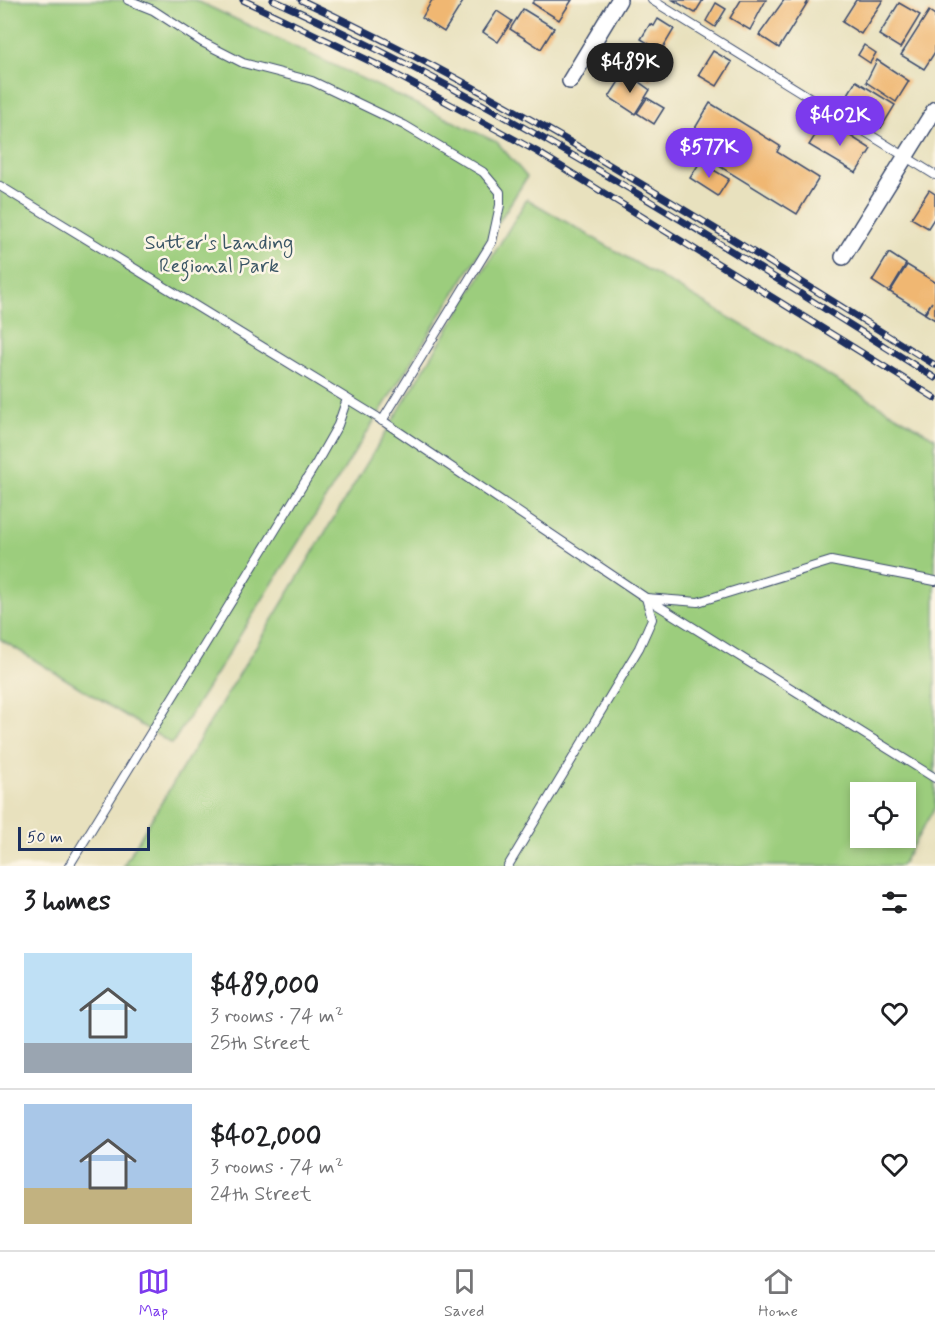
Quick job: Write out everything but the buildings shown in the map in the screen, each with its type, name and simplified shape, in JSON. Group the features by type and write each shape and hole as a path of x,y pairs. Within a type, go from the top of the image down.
{"street":[{"path":"570,81 619,0"},
{"path":"843,257 935,109"}],"lane":[{"path":"128,0 153,10 202,42 243,63 312,81 404,124 483,172 500,192 500,205 492,242 382,421"},
{"path":"652,0 782,85 935,175"},
{"path":"0,186 382,421 646,598 935,778"},
{"path":"69,866 317,462 338,425 347,399"},
{"path":"646,598 698,602 831,561 935,581"},
{"path":"508,866 639,648 652,619 646,598"}],"green space":[{"name":"Sutter's Landing Regional Park","path":"0,0 195,0 497,142 527,177 172,744 0,639"},
{"path":"527,199 935,438 935,807 916,840 916,782 850,782 850,848 911,848 901,866 123,866"}],"railway":[{"path":"243,0 382,67 536,151 935,398"},
{"path":"273,0 444,84 528,130 692,226 935,378"},
{"path":"301,0 383,40 544,127 702,220 935,365"}]}
